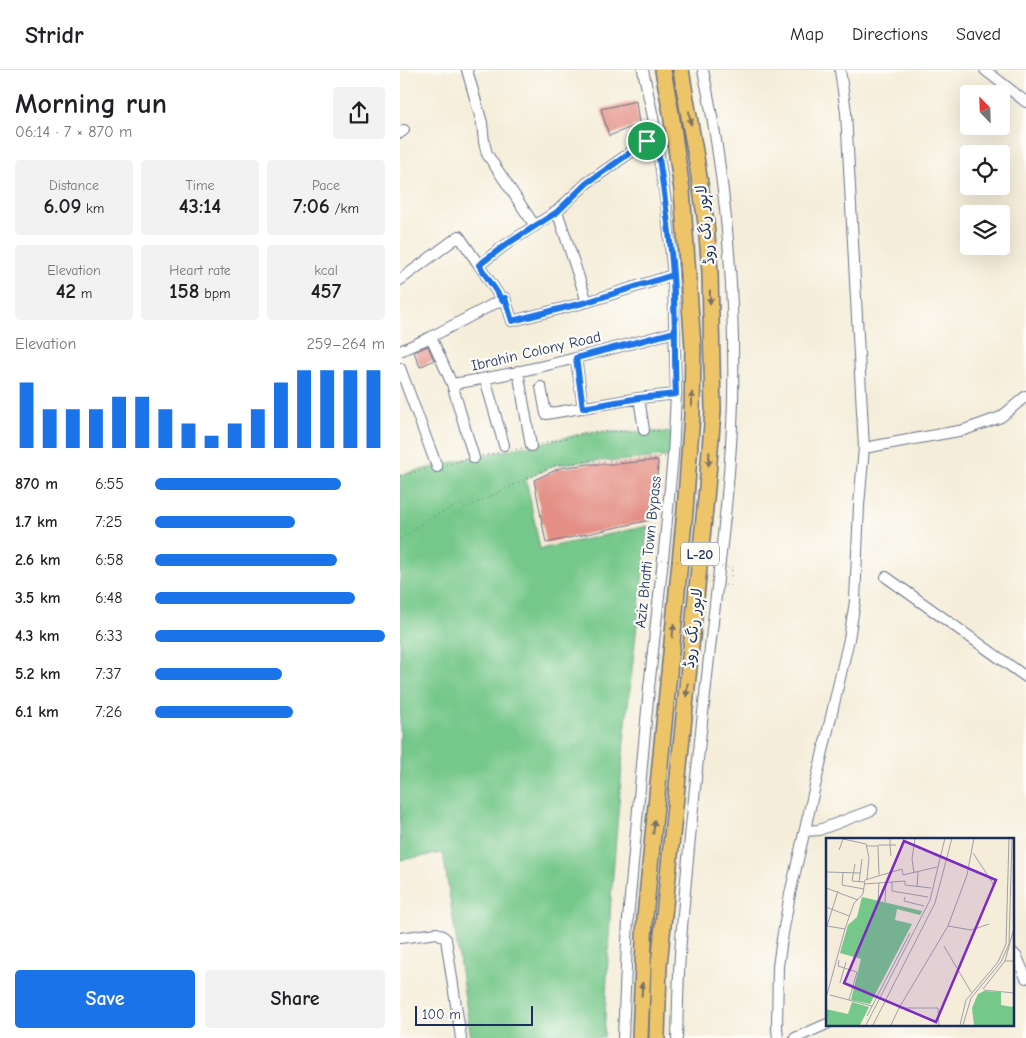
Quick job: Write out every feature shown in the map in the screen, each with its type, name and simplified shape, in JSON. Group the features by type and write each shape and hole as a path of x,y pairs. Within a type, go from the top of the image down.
{"highway":[{"name":"لاہور رنگ روڈ","path":"640,1038 645,917 685,511 692,415 693,348 682,190 663,70"},
{"name":"لاہور رنگ روڈ","path":"657,1038 660,965 713,411 710,272 706,223 681,70"}],"street":[{"path":"467,70 482,123 487,154 535,226"},
{"name":"Aziz Bhatti Town Bypass","path":"623,1038 628,919 673,456 676,394 673,275 666,203 653,117 643,70"},
{"path":"677,1038 680,955 694,794 728,490 733,402 732,303 727,229 712,118 703,70"},
{"path":"778,1038 778,966 790,894 849,639 855,600 859,505 864,448 846,112 840,70"},
{"path":"985,70 1026,102"},
{"path":"479,265 504,246 557,212 587,183 647,141 656,138"},
{"path":"557,212 587,302"},
{"path":"400,280 459,236 502,300"},
{"path":"400,351 505,298 512,321 587,302 673,275"},
{"name":"Ibrahin Colony Road","path":"452,384 485,379 576,358 675,332"},
{"path":"431,337 452,384 474,458"},
{"path":"576,358 583,408"},
{"path":"400,368 437,467"},
{"path":"518,371 531,446"},
{"path":"485,379 504,445"},
{"path":"541,387 546,414 639,398 676,394"},
{"path":"864,448 964,430 1001,417 1026,396"},
{"path":"639,398 644,430"},
{"path":"886,577 1026,677"},
{"path":"805,831 818,830 872,810"},
{"path":"400,938 437,933 446,939 461,1038"},
{"path":"1014,954 1026,978"},
{"path":"795,1038 826,1024"}],"path":[{"path":"400,539 427,520 459,504 466,508 555,466 588,461 618,461 673,456"},
{"path":"656,559 732,568 730,586"}],"green space":[{"path":"591,432 674,432 673,456 555,465 526,479 540,549 648,526 624,742 611,899 604,1038 471,1038 443,853 400,860 400,475"}],"building":[{"path":"636,101 639,124 609,136 601,109"},
{"path":"428,346 434,360 420,367 414,352"},
{"path":"658,460 655,519 546,543 534,480 560,468 589,464 616,464"}],"route":[{"path":"647,141 587,183 557,212 504,246 479,265 502,300 505,298 512,321 587,302 673,275 675,332 576,358 583,408 639,398 676,394 675,332 673,275 666,203 656,138 647,141"}]}
